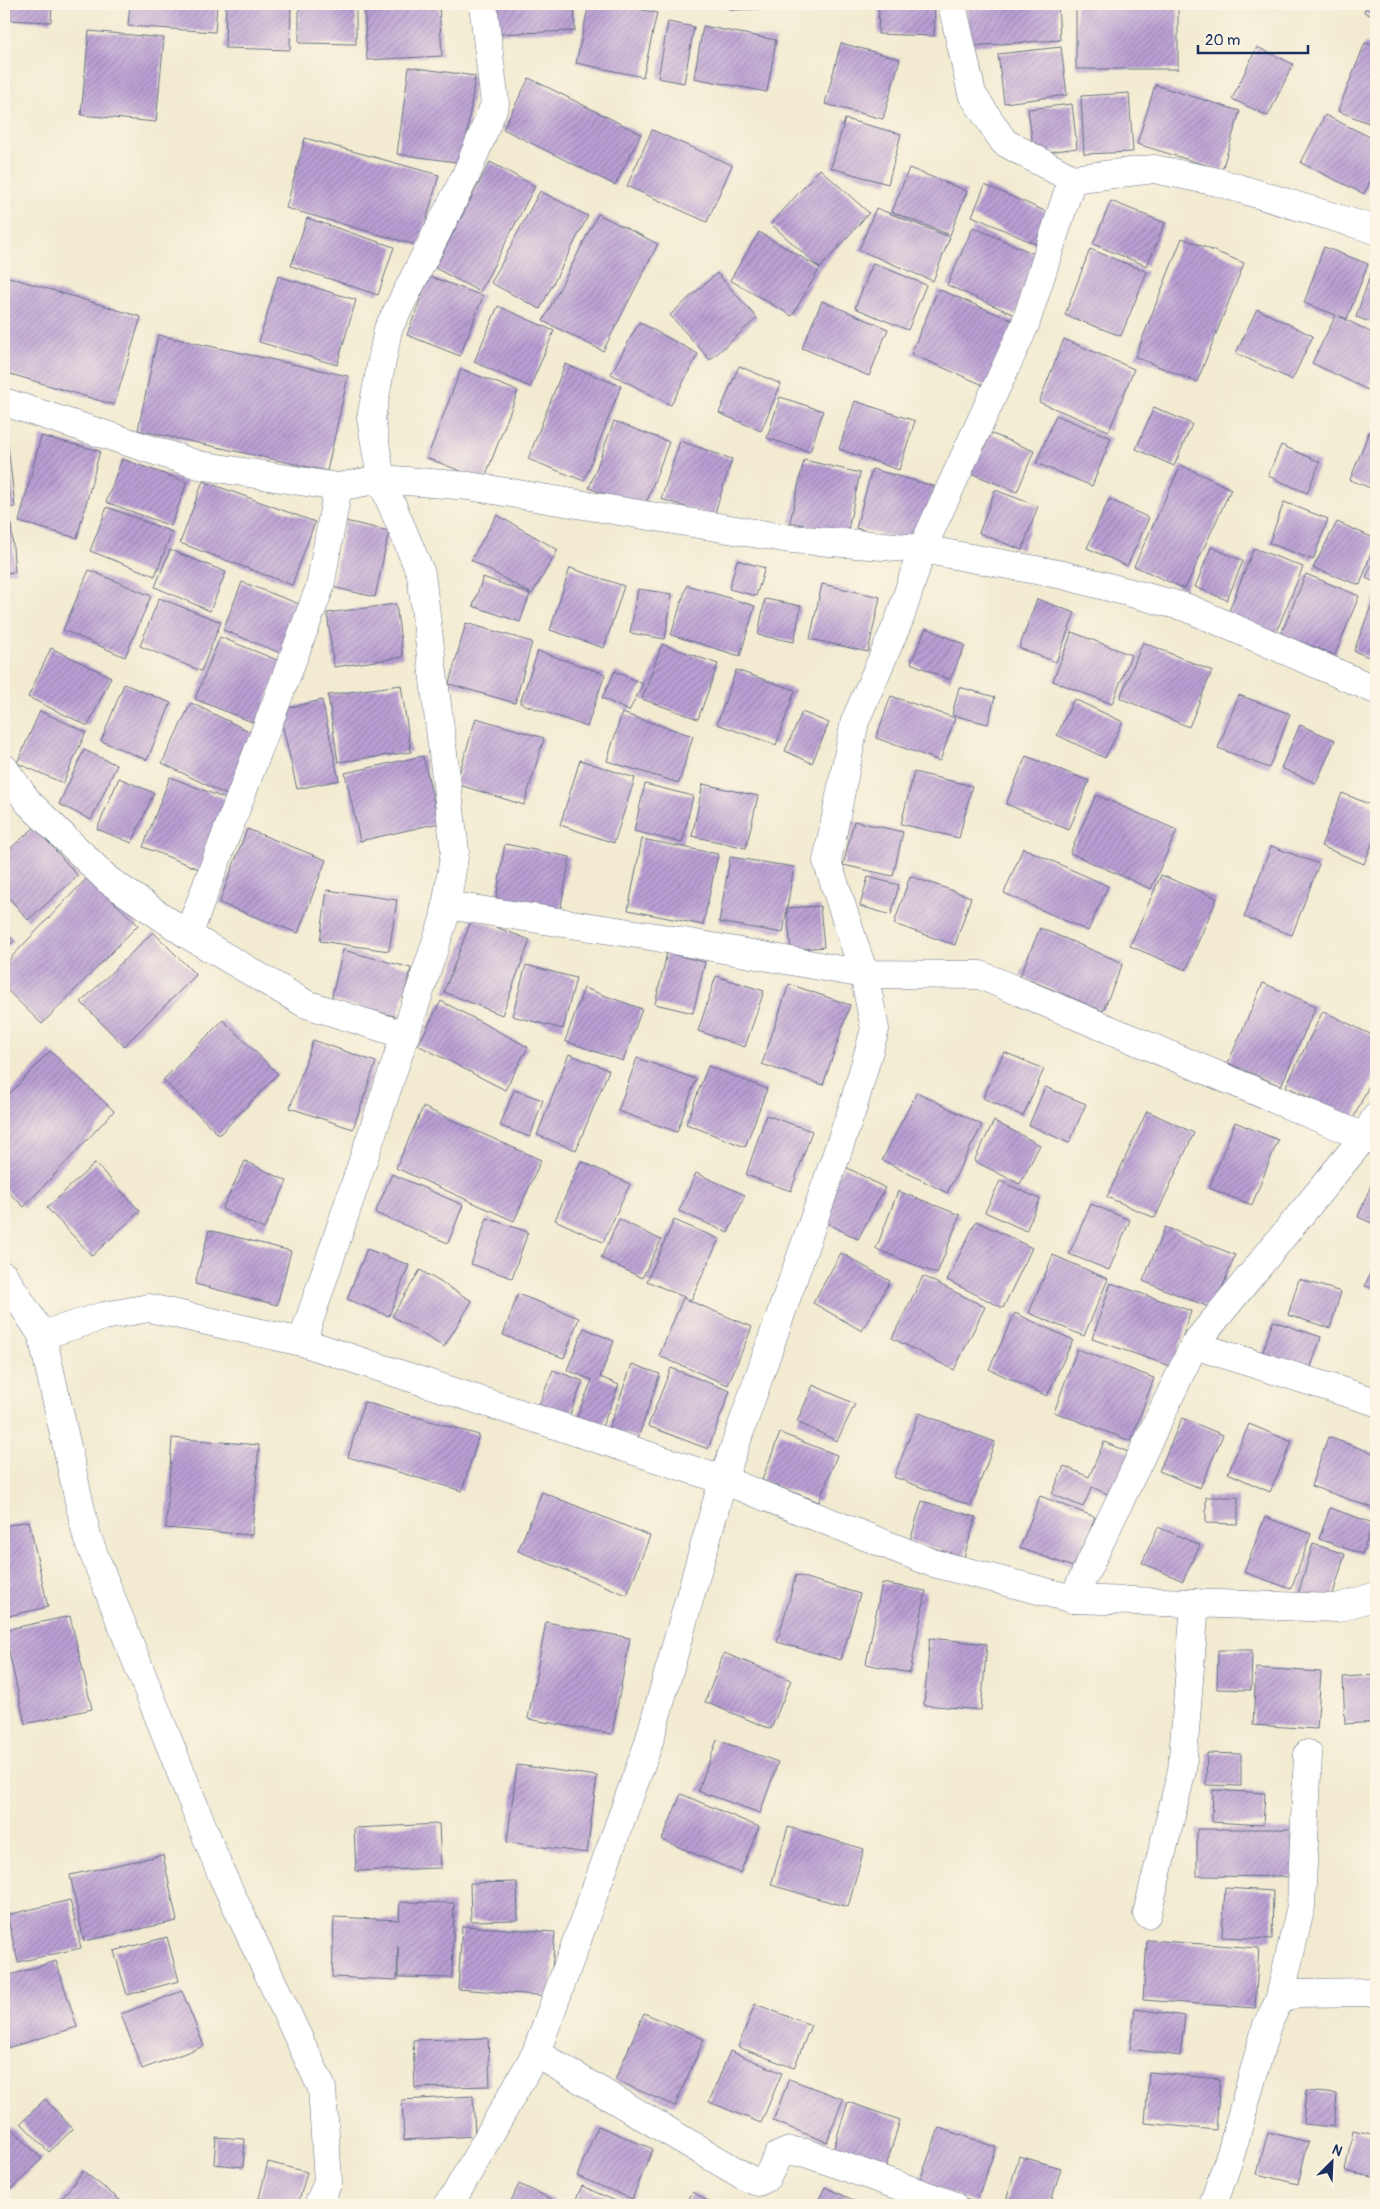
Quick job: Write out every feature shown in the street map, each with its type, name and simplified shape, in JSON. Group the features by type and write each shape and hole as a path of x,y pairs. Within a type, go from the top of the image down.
{"street":[{"path":"302,1342 444,918 455,850 421,574 382,480 371,418 388,329 466,174 495,104 483,4"},
{"path":"952,4 972,94 1004,142 1072,179 1154,169 1218,182 1376,230"},
{"path":"447,2205 454,2197 536,2053 648,1745 723,1480 855,1098 874,1029 864,974 828,861 855,721 900,618 922,549 1025,325 1072,179"},
{"path":"4,402 199,465 338,487 382,480 469,486 790,539 922,549 1064,575 1188,608 1376,690"},
{"path":"188,935 320,587 338,487"},
{"path":"4,768 28,802 108,880 188,935 306,1004 405,1035"},
{"path":"446,905 650,936 864,974 980,975 1372,1132 1194,1345 1073,1599"},
{"path":"4,1276 42,1335 87,1537 220,1873 322,2088 328,2182 318,2205"},
{"path":"42,1335 104,1316 149,1308 302,1342 723,1480 932,1563 1073,1599 1337,1608 1376,1596"},
{"path":"1194,1345 1376,1402"},
{"path":"1147,1914 1182,1770 1195,1603"},
{"path":"1213,2205 1231,2153 1267,2025 1279,2001 1301,1906 1308,1754"},
{"path":"1279,2001 1297,1993 1376,1992"},
{"path":"536,2053 749,2179 758,2182 767,2177 778,2156 790,2151 806,2153 953,2205"}],"building":[{"path":"4,4 52,4 51,22 4,20"},
{"path":"130,4 217,4 215,32 128,26"},
{"path":"226,4 291,4 290,50 225,48"},
{"path":"299,4 356,4 356,44 299,43"},
{"path":"364,4 439,4 442,56 367,60"},
{"path":"491,4 574,4 575,31 493,34"},
{"path":"589,4 616,4 657,13 643,77 576,63"},
{"path":"729,4 791,4 791,8 729,10"},
{"path":"879,4 935,4 934,36 878,34"},
{"path":"966,4 1058,4 1060,40 969,46"},
{"path":"1076,4 1178,4 1178,69 1076,69"},
{"path":"1221,4 1248,4 1247,9"},
{"path":"1367,4 1376,4 1376,18 1364,12"},
{"path":"668,22 694,27 684,83 658,78"},
{"path":"703,26 776,40 767,92 694,78"},
{"path":"89,31 164,38 156,122 81,115"},
{"path":"841,43 900,59 883,119 825,104"},
{"path":"1365,43 1376,47 1376,126 1338,111"},
{"path":"1061,47 1067,95 1004,103 998,54"},
{"path":"1257,47 1293,64 1268,116 1232,99"},
{"path":"409,67 475,76 463,163 397,154"},
{"path":"529,78 641,134 615,185 503,129"},
{"path":"1155,85 1240,111 1222,170 1137,144"},
{"path":"1129,93 1133,152 1084,154 1081,96"},
{"path":"1072,104 1077,148 1034,154 1028,109"},
{"path":"1325,115 1376,140 1376,170 1364,194 1301,163"},
{"path":"845,119 901,134 888,184 831,168"},
{"path":"652,130 732,165 707,222 627,186"},
{"path":"305,138 439,175 419,246 286,208"},
{"path":"490,162 535,186 480,292 435,268"},
{"path":"909,168 967,191 950,235 892,212"},
{"path":"820,169 869,213 820,268 771,224"},
{"path":"985,185 1054,215 1040,246 972,216"},
{"path":"540,191 588,216 540,309 491,283"},
{"path":"1111,201 1165,223 1147,266 1093,244"},
{"path":"876,208 950,237 933,281 859,250"},
{"path":"598,214 658,244 603,351 543,321"},
{"path":"307,218 394,247 378,295 291,266"},
{"path":"973,227 1041,257 1015,315 947,285"},
{"path":"759,232 820,268 792,316 730,280"},
{"path":"1182,238 1244,263 1197,382 1135,357"},
{"path":"1324,247 1368,264 1347,319 1339,316 1376,335 1376,373 1368,390 1312,363 1336,315 1304,303"},
{"path":"1090,249 1147,272 1121,336 1065,315"},
{"path":"873,263 926,285 908,330 855,308"},
{"path":"1372,270 1376,272 1376,324 1356,317"},
{"path":"717,273 757,318 710,360 670,315"},
{"path":"278,276 356,300 337,365 259,342"},
{"path":"429,276 483,296 460,356 407,335"},
{"path":"9,277 141,317 114,405 4,372 4,294"},
{"path":"938,289 1016,322 988,387 911,354"},
{"path":"822,301 888,329 869,376 802,348"},
{"path":"498,306 554,331 530,387 474,362"},
{"path":"1257,309 1313,336 1292,380 1236,353"},
{"path":"639,322 698,354 671,405 611,374"},
{"path":"158,335 348,376 327,471 138,430"},
{"path":"1064,339 1134,369 1109,431 1039,402"},
{"path":"565,364 621,386 584,481 528,459"},
{"path":"739,366 781,384 761,431 719,413"},
{"path":"461,369 518,391 484,480 427,458"},
{"path":"780,397 823,411 810,452 767,438"},
{"path":"855,401 915,421 899,470 839,449"},
{"path":"1154,407 1192,424 1174,466 1136,449"},
{"path":"1056,415 1111,438 1092,486 1036,463"},
{"path":"614,421 669,442 644,509 589,488"},
{"path":"4,428 6,428 15,507 4,508"},
{"path":"985,431 1034,451 1017,492 968,472"},
{"path":"1369,432 1376,435 1376,490 1350,480"},
{"path":"41,436 100,451 77,538 19,522"},
{"path":"680,441 732,459 714,516 661,499"},
{"path":"1281,445 1320,462 1307,493 1268,476"},
{"path":"122,459 187,482 171,526 106,502"},
{"path":"804,460 860,473 847,535 790,522"},
{"path":"1181,465 1231,489 1185,589 1134,566"},
{"path":"872,469 934,486 918,544 856,528"},
{"path":"203,481 315,522 292,585 180,543"},
{"path":"995,490 1038,506 1022,550 979,533"},
{"path":"1109,499 1149,518 1127,566 1087,548"},
{"path":"1284,502 1328,519 1313,560 1269,543"},
{"path":"107,507 172,532 155,576 90,551"},
{"path":"497,515 558,550 532,594 471,560"},
{"path":"345,521 389,531 375,597 332,587"},
{"path":"1337,522 1376,539 1360,585 1313,568"},
{"path":"4,524 11,524 15,572 4,573"},
{"path":"1211,547 1243,561 1227,600 1195,587"},
{"path":"1254,548 1303,567 1273,640 1225,621"},
{"path":"170,550 226,572 210,611 155,587"},
{"path":"1376,554 1376,583 1366,578"},
{"path":"737,560 765,568 756,596 729,589"},
{"path":"570,568 624,586 604,648 550,630"},
{"path":"89,570 151,596 125,657 63,630"},
{"path":"1306,574 1359,596 1335,655 1281,634"},
{"path":"483,577 530,594 520,622 473,606"},
{"path":"242,582 307,607 288,656 223,630"},
{"path":"822,584 880,597 868,652 810,639"},
{"path":"687,585 755,606 740,656 671,635"},
{"path":"638,589 672,594 665,639 630,633"},
{"path":"1376,593 1376,660 1354,651"},
{"path":"159,598 221,622 201,671 140,646"},
{"path":"765,599 801,606 794,642 758,635"},
{"path":"1037,599 1075,613 1056,662 1019,648"},
{"path":"396,604 403,657 334,667 327,613"},
{"path":"466,623 532,642 515,703 449,684"},
{"path":"926,628 965,645 950,680 911,663"},
{"path":"1072,632 1131,655 1112,704 1053,681"},
{"path":"220,637 282,662 257,724 195,699"},
{"path":"1143,642 1212,671 1189,727 1120,698"},
{"path":"662,644 718,664 698,719 642,699"},
{"path":"51,648 111,677 88,726 28,697"},
{"path":"538,651 605,674 587,727 520,703"},
{"path":"736,670 795,690 776,745 717,724"},
{"path":"615,671 643,684 629,711 602,698"},
{"path":"124,684 171,703 147,760 101,741"},
{"path":"401,685 411,752 338,762 328,695"},
{"path":"959,687 995,697 988,724 952,715"},
{"path":"1239,695 1290,714 1269,768 1218,748"},
{"path":"891,696 955,718 940,761 876,738"},
{"path":"1074,699 1123,722 1105,758 1057,735"},
{"path":"322,700 339,780 297,789 279,710"},
{"path":"191,703 261,737 231,797 162,763"},
{"path":"40,711 86,732 63,783 17,763"},
{"path":"802,712 829,723 812,763 785,751"},
{"path":"622,713 693,736 679,783 607,761"},
{"path":"476,718 544,738 524,805 456,784"},
{"path":"1300,725 1335,740 1316,783 1281,768"},
{"path":"84,750 117,765 91,820 59,804"},
{"path":"423,756 439,823 360,841 345,773"},
{"path":"1026,756 1089,781 1069,830 1006,804"},
{"path":"580,760 635,778 614,843 560,825"},
{"path":"914,772 972,786 959,838 901,824"},
{"path":"170,777 231,801 204,871 143,847"},
{"path":"119,778 154,793 132,843 97,829"},
{"path":"645,784 693,796 682,843 634,831"},
{"path":"703,784 758,796 746,848 692,836"},
{"path":"1342,793 1376,807 1376,834 1364,864 1321,846"},
{"path":"1096,795 1177,830 1151,889 1070,853"},
{"path":"854,821 903,832 893,876 843,865"},
{"path":"35,827 78,876 28,920 4,892 4,854"},
{"path":"247,829 326,860 298,933 219,903"},
{"path":"642,839 718,854 703,925 628,910"},
{"path":"505,844 570,857 559,917 495,905"},
{"path":"1271,846 1319,864 1292,935 1244,917"},
{"path":"1023,848 1108,886 1088,931 1004,893"},
{"path":"730,857 794,867 783,933 719,922"},
{"path":"1161,875 1217,898 1186,970 1130,946"},
{"path":"910,876 971,897 955,945 894,924"},
{"path":"88,877 138,925 42,1024 4,987 4,965"},
{"path":"868,877 899,885 891,915 860,906"},
{"path":"327,890 397,900 389,951 320,941"},
{"path":"820,906 824,947 791,950 787,908"},
{"path":"472,918 530,940 502,1015 444,992"},
{"path":"1040,928 1123,963 1103,1011 1020,976"},
{"path":"4,930 14,941 4,951"},
{"path":"153,932 196,975 124,1046 81,1002"},
{"path":"343,950 411,968 398,1017 331,1000"},
{"path":"667,953 705,962 693,1013 655,1004"},
{"path":"526,965 576,978 563,1029 512,1016"},
{"path":"716,976 764,991 745,1047 698,1031"},
{"path":"1263,983 1316,1006 1281,1086 1228,1063"},
{"path":"789,984 850,1005 823,1085 762,1064"},
{"path":"584,988 642,1009 623,1061 565,1041"},
{"path":"441,1001 528,1047 505,1090 418,1045"},
{"path":"1323,1011 1376,1037 1376,1071 1353,1119 1286,1086"},
{"path":"223,1020 278,1074 219,1135 163,1080"},
{"path":"313,1040 376,1062 353,1129 290,1108"},
{"path":"50,1051 114,1111 24,1207 4,1188 4,1100"},
{"path":"1004,1052 1044,1069 1023,1116 983,1098"},
{"path":"569,1054 609,1070 576,1150 537,1135"},
{"path":"637,1058 696,1079 677,1132 618,1111"},
{"path":"708,1066 767,1089 745,1147 686,1124"},
{"path":"1045,1087 1086,1104 1069,1143 1029,1125"},
{"path":"514,1090 543,1100 530,1137 500,1126"},
{"path":"917,1092 982,1125 947,1193 882,1160"},
{"path":"423,1107 541,1160 514,1221 396,1168"},
{"path":"1147,1111 1194,1133 1155,1218 1107,1197"},
{"path":"766,1115 812,1131 791,1191 746,1175"},
{"path":"994,1121 1040,1145 1020,1184 974,1161"},
{"path":"1235,1122 1278,1140 1252,1205 1209,1188"},
{"path":"245,1161 287,1181 264,1229 222,1209"},
{"path":"581,1161 630,1184 603,1242 555,1220"},
{"path":"95,1163 140,1211 92,1256 47,1208"},
{"path":"844,1166 885,1188 858,1239 817,1218"},
{"path":"696,1173 745,1195 728,1233 679,1211"},
{"path":"1376,1173 1376,1225 1358,1217"},
{"path":"392,1174 463,1205 448,1243 375,1213"},
{"path":"1000,1181 1040,1199 1026,1231 985,1212"},
{"path":"898,1191 960,1215 937,1274 876,1249"},
{"path":"1091,1204 1130,1220 1109,1270 1069,1254"},
{"path":"487,1218 528,1232 512,1278 471,1264"},
{"path":"619,1219 661,1240 642,1278 601,1258"},
{"path":"674,1220 719,1239 691,1300 647,1281"},
{"path":"976,1221 1032,1248 1003,1308 947,1280"},
{"path":"1165,1227 1235,1255 1214,1309 1143,1281"},
{"path":"209,1230 291,1251 277,1305 195,1284"},
{"path":"367,1249 409,1265 389,1316 347,1299"},
{"path":"841,1253 890,1281 862,1331 813,1303"},
{"path":"1053,1255 1108,1279 1084,1336 1029,1313"},
{"path":"1376,1259 1376,1290 1365,1286"},
{"path":"420,1270 472,1301 444,1347 392,1316"},
{"path":"923,1276 985,1307 954,1370 892,1338"},
{"path":"1299,1279 1341,1292 1330,1328 1288,1315"},
{"path":"1111,1283 1191,1311 1173,1367 1092,1339"},
{"path":"518,1294 579,1318 564,1358 503,1335"},
{"path":"683,1298 752,1327 728,1385 659,1356"},
{"path":"1015,1313 1073,1340 1047,1396 989,1369"},
{"path":"1273,1321 1321,1337 1307,1379 1259,1363"},
{"path":"584,1328 614,1341 600,1377 619,1385 601,1429 576,1419 592,1380 567,1370"},
{"path":"1077,1349 1154,1378 1131,1441 1054,1412"},
{"path":"1376,1355 1376,1373 1371,1371"},
{"path":"632,1364 660,1374 638,1438 609,1428"},
{"path":"671,1368 730,1391 708,1449 648,1426"},
{"path":"553,1370 583,1381 569,1417 539,1405"},
{"path":"813,1385 855,1404 837,1441 797,1422"},
{"path":"364,1402 479,1435 462,1491 348,1457"},
{"path":"919,1413 995,1442 971,1506 894,1477"},
{"path":"1182,1418 1223,1435 1200,1488 1159,1471"},
{"path":"1249,1424 1292,1442 1270,1492 1228,1473"},
{"path":"780,1433 837,1455 819,1502 762,1480"},
{"path":"1328,1437 1376,1454 1376,1509 1311,1486"},
{"path":"172,1438 259,1445 252,1535 166,1528"},
{"path":"1104,1442 1133,1454 1114,1497 1092,1487 1083,1507 1052,1494 1064,1466 1089,1477"},
{"path":"542,1492 650,1536 627,1595 518,1551"},
{"path":"1040,1496 1095,1517 1076,1568 1020,1548"},
{"path":"1206,1497 1238,1497 1238,1524 1206,1523"},
{"path":"922,1501 976,1517 964,1557 910,1541"},
{"path":"1330,1508 1373,1523 1362,1554 1319,1539"},
{"path":"1265,1517 1311,1534 1291,1589 1244,1572"},
{"path":"29,1521 48,1607 4,1617 4,1526"},
{"path":"1158,1527 1200,1545 1183,1581 1142,1563"},
{"path":"1313,1544 1345,1554 1330,1604 1298,1594"},
{"path":"796,1575 860,1594 841,1660 777,1642"},
{"path":"882,1583 926,1591 910,1673 866,1664"},
{"path":"70,1616 92,1709 25,1724 4,1630"},
{"path":"546,1622 630,1638 612,1734 528,1719"},
{"path":"930,1638 987,1644 981,1710 924,1705"},
{"path":"1218,1650 1252,1650 1251,1690 1217,1689"},
{"path":"724,1653 791,1680 771,1729 705,1702"},
{"path":"1256,1668 1321,1672 1317,1729 1253,1725"},
{"path":"1376,1675 1376,1722 1345,1724 1343,1677"},
{"path":"717,1740 778,1762 760,1813 698,1791"},
{"path":"1207,1753 1241,1754 1241,1786 1206,1785"},
{"path":"517,1765 597,1776 587,1853 507,1842"},
{"path":"1213,1790 1265,1793 1263,1825 1212,1822"},
{"path":"681,1794 759,1827 740,1873 662,1840"},
{"path":"439,1824 441,1868 356,1871 354,1828"},
{"path":"788,1827 864,1849 848,1907 771,1885"},
{"path":"1197,1829 1300,1829 1299,1877 1197,1876"},
{"path":"163,1855 177,1921 84,1941 70,1875"},
{"path":"517,1882 518,1920 471,1921 470,1883"},
{"path":"1225,1888 1273,1891 1272,1939 1222,1937"},
{"path":"70,1900 81,1948 18,1962 7,1915"},
{"path":"400,1902 454,1903 452,1978 398,1977 398,1946 397,1980 332,1977 334,1917 399,1920"},
{"path":"462,1926 555,1932 550,1996 458,1989"},
{"path":"167,1937 179,1981 127,1995 114,1951"},
{"path":"1147,1940 1259,1948 1255,2008 1143,2000"},
{"path":"56,1961 77,2027 4,2049 4,1977"},
{"path":"182,1991 204,2046 142,2069 121,2014"},
{"path":"755,2004 811,2025 794,2068 738,2047"},
{"path":"1135,2009 1185,2016 1180,2056 1130,2049"},
{"path":"644,2013 704,2039 675,2106 615,2080"},
{"path":"488,2038 490,2086 415,2088 413,2040"},
{"path":"730,2051 782,2073 761,2123 709,2102"},
{"path":"1149,2072 1220,2079 1216,2130 1145,2123"},
{"path":"789,2079 843,2099 827,2142 773,2121"},
{"path":"1306,2091 1337,2094 1334,2127 1303,2124"},
{"path":"473,2096 475,2136 404,2140 402,2100"},
{"path":"45,2099 73,2129 49,2152 21,2123"},
{"path":"848,2102 900,2120 884,2173 831,2156"},
{"path":"598,2126 653,2149 632,2199 577,2176"},
{"path":"11,2127 42,2159 10,2190 4,2183 4,2134"},
{"path":"939,2128 996,2147 976,2203 919,2183"},
{"path":"1353,2130 1376,2135 1376,2178 1345,2171"},
{"path":"1268,2132 1308,2142 1298,2184 1257,2174"},
{"path":"216,2137 245,2139 243,2167 214,2164"},
{"path":"1019,2156 1061,2168 1050,2205 1005,2205"},
{"path":"268,2162 307,2172 298,2205 288,2205 259,2198"},
{"path":"83,2171 120,2200 116,2205 57,2205"},
{"path":"519,2184 556,2201 555,2205 509,2205"},
{"path":"582,2186 620,2203 619,2205 573,2205"},
{"path":"825,2187 864,2205 816,2205"},
{"path":"693,2192 714,2205 685,2205"}]}
